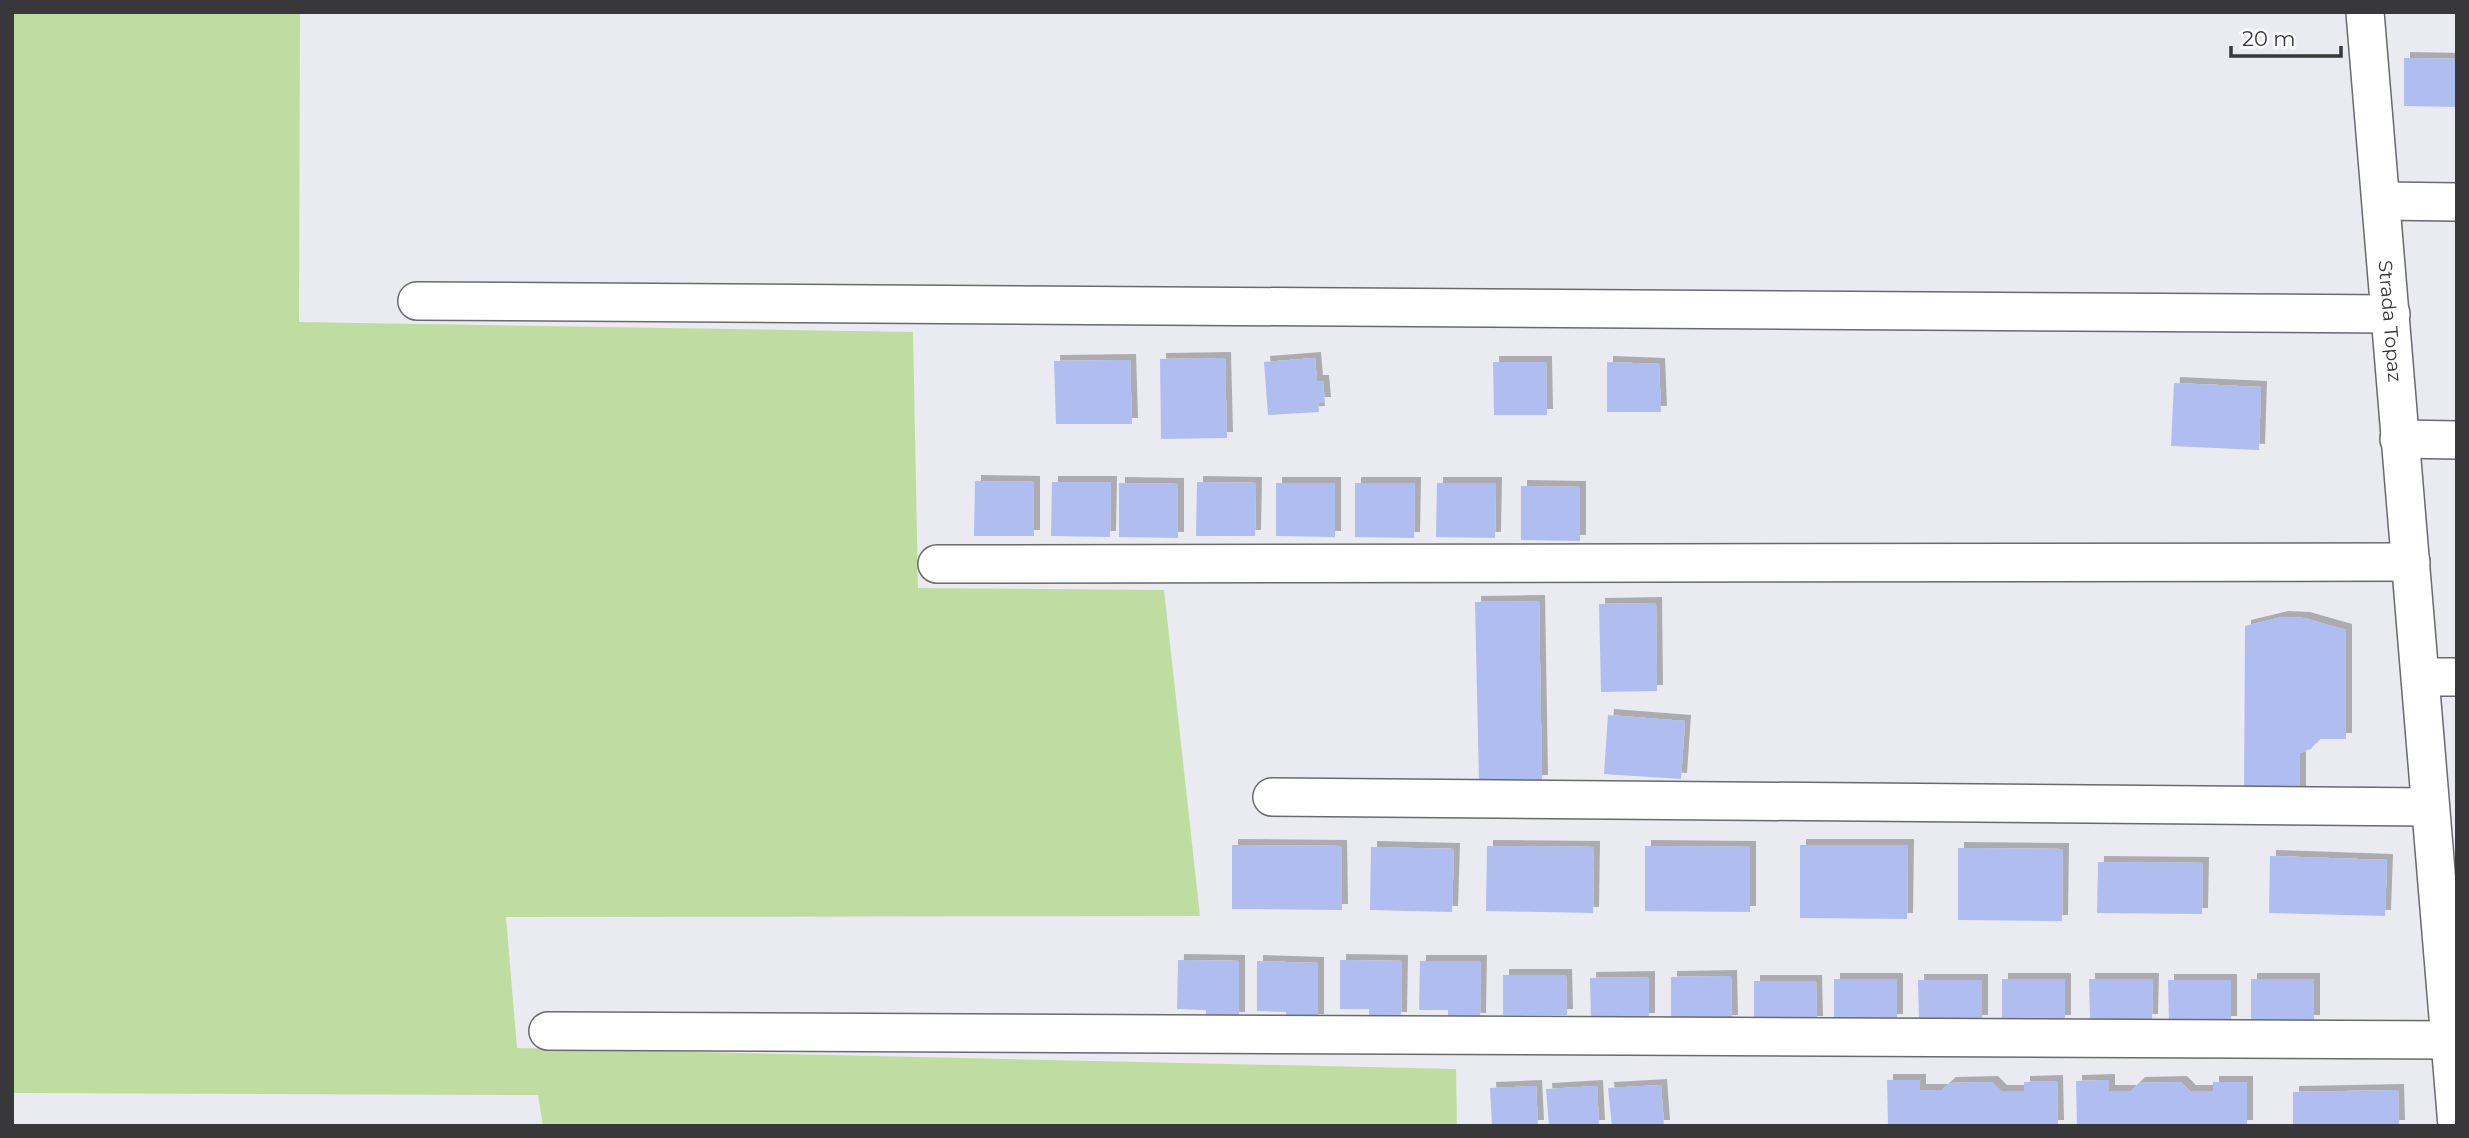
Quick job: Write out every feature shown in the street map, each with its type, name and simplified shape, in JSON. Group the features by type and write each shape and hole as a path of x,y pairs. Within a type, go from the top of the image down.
{"street":[{"name":"Strada Topaz","path":"2365,12 2411,562 2439,677 2430,807 2447,906 2457,1126"},
{"path":"2382,201 2457,202"},
{"path":"417,301 2391,314"},
{"path":"2399,439 2457,440"},
{"path":"937,564 2411,562"},
{"path":"1272,797 2430,807"},
{"path":"548,1031 2453,1040"}],"green space":[{"path":"12,12 300,12 299,322 913,332 918,588 1164,590 1200,916 506,917 517,1048 1456,1069 1457,1126 543,1126 538,1095 12,1093"}],"building":[{"path":"2404,58 2457,59 2457,107 2404,106"},
{"path":"1225,358 1227,438 1161,439 1160,359"},
{"path":"1315,358 1317,381 1323,381 1325,403 1318,403 1319,412 1268,415 1264,362"},
{"path":"1130,360 1132,424 1056,424 1054,361"},
{"path":"1493,362 1546,362 1547,415 1494,415"},
{"path":"1607,362 1659,364 1661,412 1607,412"},
{"path":"2174,383 2261,387 2259,450 2171,446"},
{"path":"975,481 1034,482 1034,536 974,536"},
{"path":"1052,482 1111,482 1110,537 1051,536"},
{"path":"1197,482 1256,483 1255,536 1196,536"},
{"path":"1119,483 1178,484 1178,538 1119,537"},
{"path":"1276,483 1335,483 1335,537 1276,536"},
{"path":"1355,483 1415,483 1414,538 1355,537"},
{"path":"1437,483 1496,483 1495,538 1436,537"},
{"path":"1521,486 1580,487 1580,541 1521,540"},
{"path":"1539,601 1542,781 1479,782 1475,602"},
{"path":"1656,603 1657,691 1601,692 1599,604"},
{"path":"2282,617 2304,618 2346,630 2346,739 2319,739 2311,749 2300,753 2300,796 2244,795 2245,626"},
{"path":"1608,715 1685,721 1681,779 1604,774"},
{"path":"1232,845 1341,846 1342,910 1232,909"},
{"path":"1800,845 1908,845 1907,919 1800,918"},
{"path":"1487,846 1594,847 1593,913 1486,911"},
{"path":"1645,846 1750,847 1750,912 1645,911"},
{"path":"1371,847 1454,849 1452,912 1370,910"},
{"path":"1958,848 2063,849 2062,921 1958,920"},
{"path":"2270,856 2387,860 2385,916 2269,913"},
{"path":"2098,862 2203,863 2202,914 2097,913"},
{"path":"1178,960 1239,961 1239,1018 1206,1018 1206,1010 1177,1009"},
{"path":"1340,960 1402,961 1401,1018 1369,1018 1369,1009 1340,1009"},
{"path":"1257,961 1318,963 1318,1020 1286,1020 1286,1012 1257,1011"},
{"path":"1420,961 1481,961 1480,1019 1448,1018 1448,1010 1419,1010"},
{"path":"1503,975 1566,975 1567,1015 1503,1015"},
{"path":"1731,976 1732,1021 1671,1022 1671,977"},
{"path":"1649,977 1649,1019 1591,1021 1590,978"},
{"path":"1834,979 1897,979 1897,1020 1834,1021"},
{"path":"2002,979 2065,979 2065,1021 2002,1021"},
{"path":"2089,979 2153,979 2152,1020 2090,1021"},
{"path":"2251,979 2314,979 2314,1021 2251,1021"},
{"path":"1918,980 1982,980 1982,1021 1919,1021"},
{"path":"2168,980 2231,980 2231,1022 2169,1022"},
{"path":"1754,981 1816,981 1817,1022 1754,1022"},
{"path":"1887,1080 1920,1080 1920,1090 1942,1090 1950,1083 1992,1082 2001,1091 2024,1091 2024,1082 2057,1081 2058,1126 1888,1126"},
{"path":"2109,1080 2109,1091 2131,1091 2139,1083 2181,1082 2190,1091 2213,1091 2213,1082 2247,1082 2247,1126 2077,1126 2076,1081"},
{"path":"1661,1085 1664,1126 1612,1126 1608,1088"},
{"path":"1536,1086 1538,1126 1492,1126 1490,1088"},
{"path":"1597,1086 1599,1126 1549,1126 1546,1089"},
{"path":"2398,1090 2399,1126 2293,1126 2293,1092"}]}
